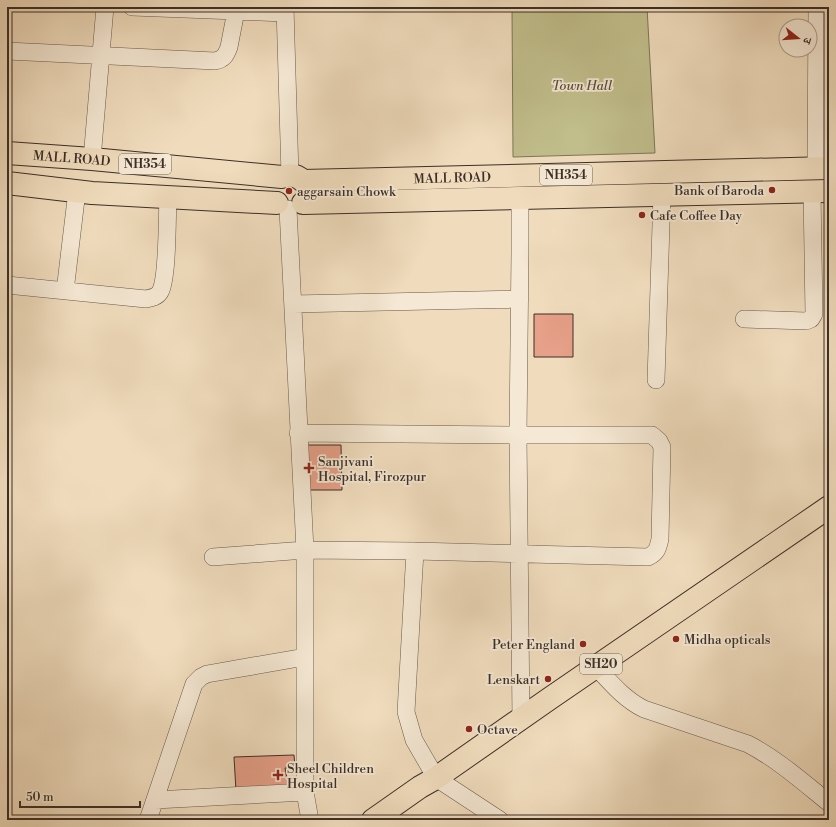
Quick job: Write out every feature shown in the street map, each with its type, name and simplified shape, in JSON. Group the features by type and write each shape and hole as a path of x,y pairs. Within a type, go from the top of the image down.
{"main road":[{"name":"MALL ROAD","path":"7,153 92,159 292,178 822,168"},
{"path":"7,183 77,191 290,205 306,198 307,192 306,186 292,178 278,180 273,189 275,199 290,205"},
{"name":"NH354","path":"290,205 520,197 821,191"},
{"name":"SH20","path":"373,820 829,507"}],"street":[{"path":"92,159 105,7"},
{"path":"132,7 236,11 285,10 292,178"},
{"path":"7,51 216,61 221,60 224,57 230,47 236,11"},
{"path":"821,13 822,168"},
{"path":"65,291 77,191"},
{"path":"744,319 806,321 811,319 814,314 821,191"},
{"path":"656,380 662,194"},
{"path":"7,286 146,299 154,297 159,293 164,277 168,197"},
{"path":"520,197 518,435 521,718"},
{"path":"290,205 298,432 304,550 305,792 310,820"},
{"path":"293,304 520,299"},
{"path":"213,557 304,550 415,551 648,557 654,554 659,547 662,447 659,441 652,435 298,432"},
{"path":"415,551 406,712 414,740 436,778 500,820"},
{"path":"148,820 194,684 201,677 207,674 305,657"},
{"path":"596,667 621,694 632,703 644,709 748,744 760,750 775,760 829,803"},
{"path":"155,800 305,792"}],"green space":[{"name":"Town Hall","path":"512,7 647,7 655,153 513,157"}],"building":[{"path":"534,314 573,314 573,357 534,357"},
{"path":"302,445 341,445 342,490 302,490"},
{"path":"294,755 295,767 285,768 289,788 236,791 234,757"}],"place":[{"name":"Bank of Baroda","path":"772,190"},
{"name":"aggarsain Chowk","path":"289,191"},
{"name":"Cafe Coffee Day","path":"642,215"},
{"name":"Sanjivani Hospital, Firozpur","path":"309,468"},
{"name":"Midha opticals","path":"676,639"},
{"name":"Peter England","path":"583,644"},
{"name":"Lenskart","path":"548,679"},
{"name":"Octave","path":"469,729"},
{"name":"Sheel Children Hospital","path":"278,775"}]}
